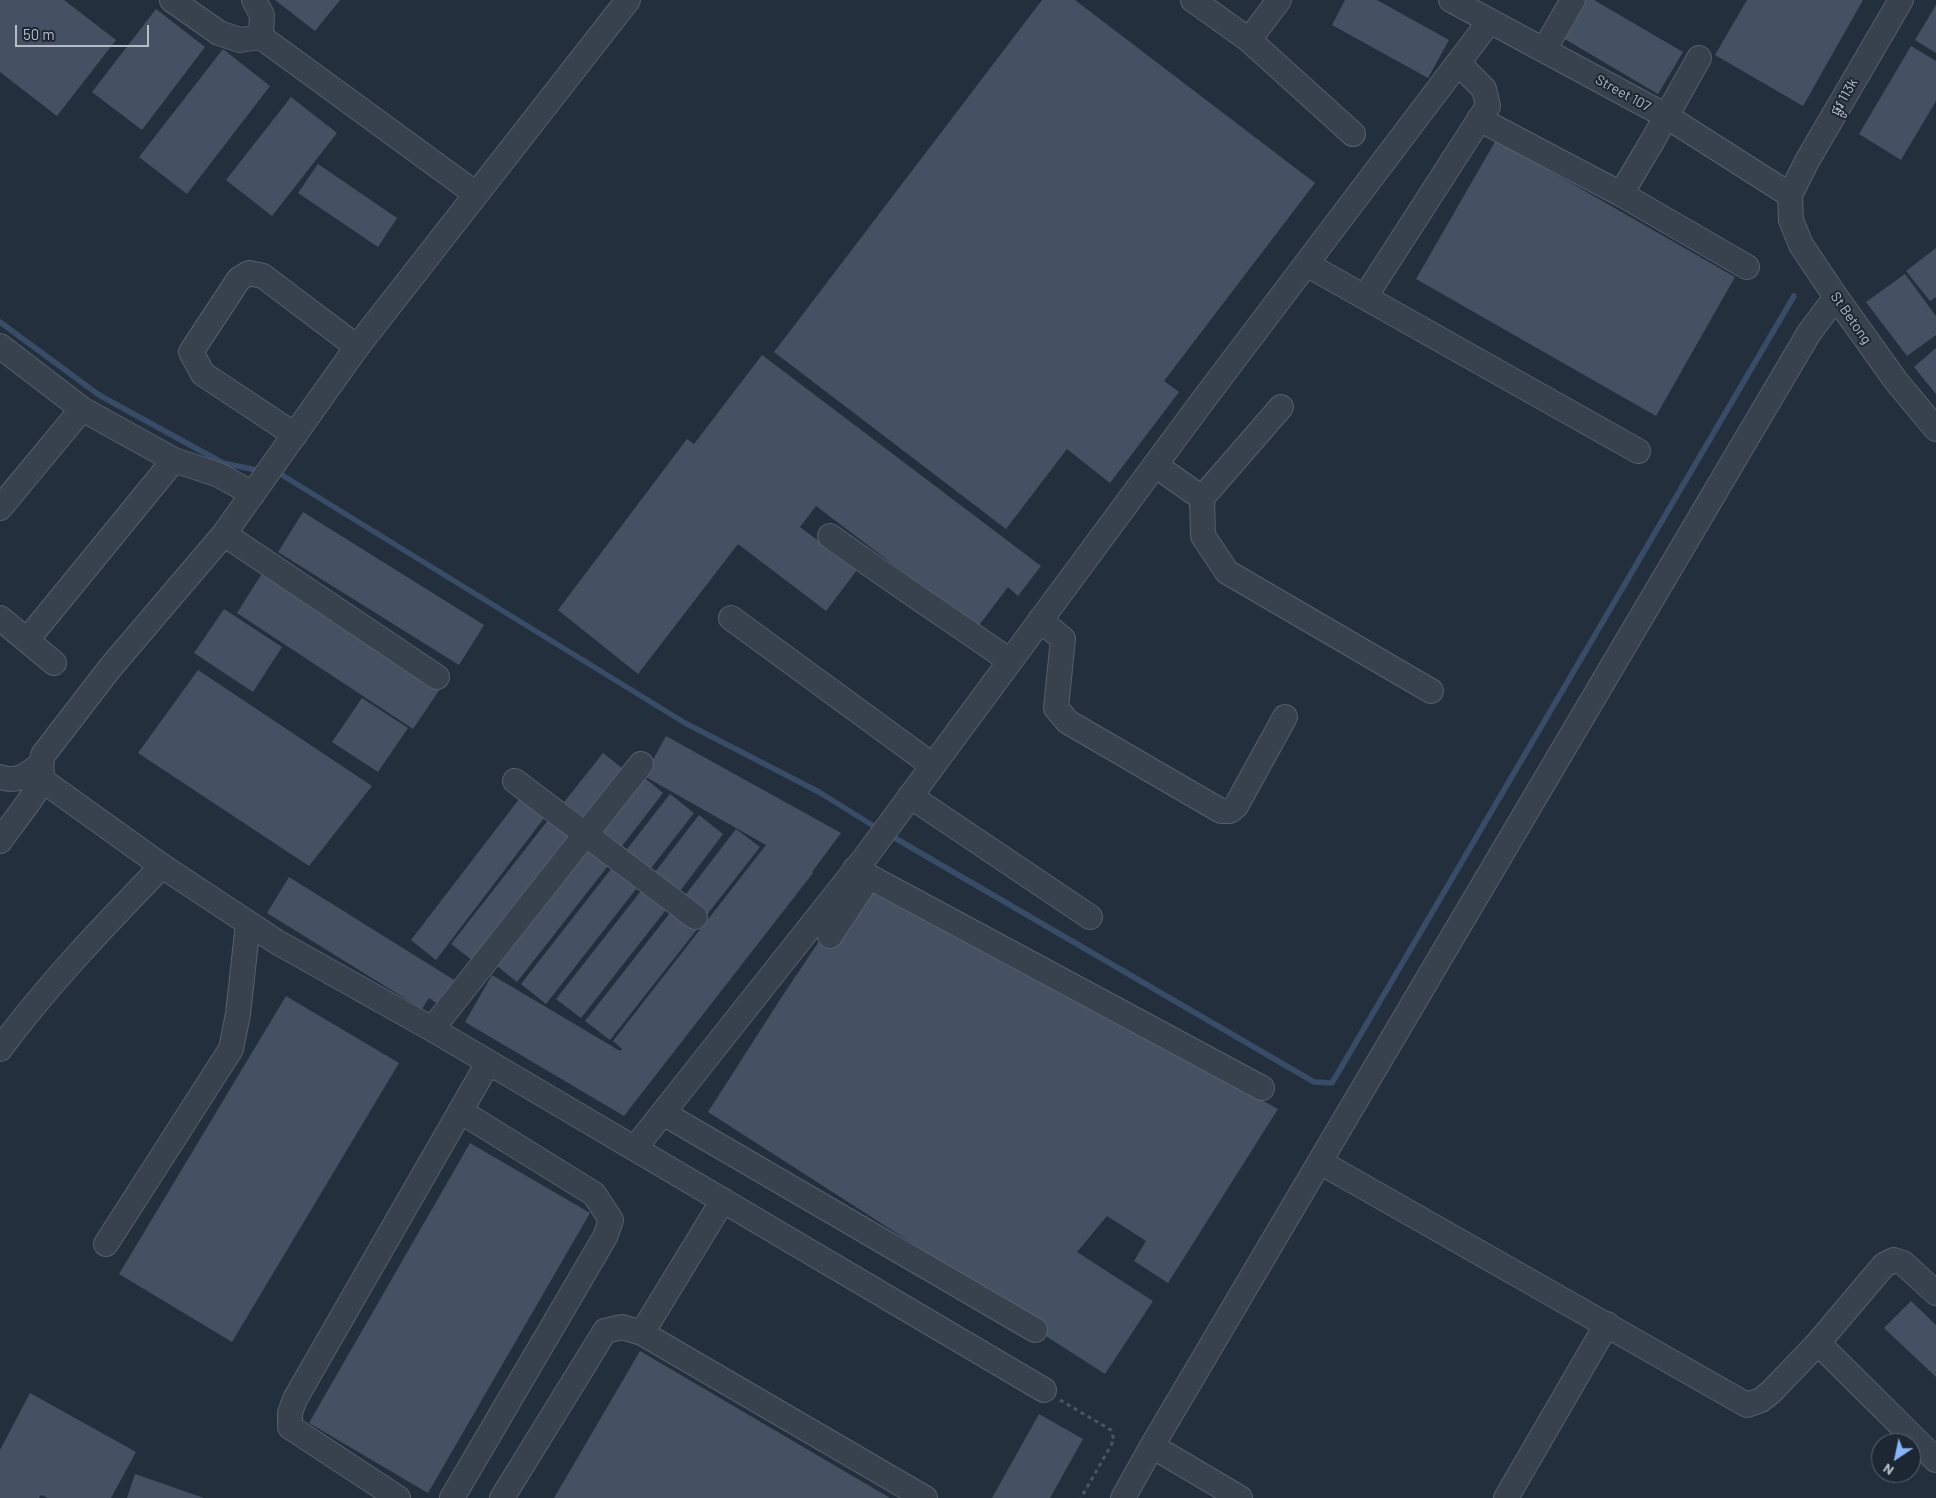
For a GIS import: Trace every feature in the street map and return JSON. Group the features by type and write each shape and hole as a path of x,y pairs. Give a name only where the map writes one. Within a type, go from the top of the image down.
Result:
{"street":[{"path":"172,0 219,33 240,40 261,37 476,194"},
{"path":"254,0 262,15 261,37"},
{"path":"0,840 24,809 41,772 43,755 110,668 224,534 357,348 628,0"},
{"path":"1193,0 1249,40 1353,134"},
{"path":"1249,40 1279,0"},
{"name":"Street 107","path":"1452,0 1489,22 1666,116 1790,195"},
{"path":"1544,50 1573,0"},
{"name":"ផ្លូវ 113k","path":"1790,195 1807,161 1901,0"},
{"path":"634,1148 862,868 907,800 1040,620 1489,22"},
{"path":"1621,194 1698,58"},
{"path":"1365,297 1488,106 1484,89 1458,63"},
{"path":"1479,119 1621,194 1747,267"},
{"name":"St Betong","path":"1790,195 1791,220 1801,244 1896,381 1936,429"},
{"path":"1306,264 1638,451"},
{"path":"295,435 202,374 191,352 239,279 249,273 263,276 357,348"},
{"path":"1123,1498 1809,333 1836,297"},
{"path":"0,346 82,409 174,460 219,475 255,490"},
{"path":"1281,406 1202,498 1203,536 1227,572 1431,691"},
{"path":"5,492 82,409"},
{"path":"27,640 174,460"},
{"path":"1155,465 1202,498"},
{"path":"224,534 437,677"},
{"path":"830,536 872,567 912,592 1010,661"},
{"path":"0,618 54,663"},
{"path":"731,618 932,766"},
{"path":"1040,620 1063,638 1056,708 1068,722 1221,811 1230,811 1236,806 1285,717"},
{"path":"432,1030 641,764"},
{"path":"0,777 7,780 23,778 41,772"},
{"path":"41,772 162,866 277,942 432,1030 1044,1390"},
{"path":"514,781 695,917"},
{"path":"907,800 1090,917"},
{"path":"0,1049 32,1006 76,956 162,866"},
{"path":"830,936 862,868"},
{"path":"862,868 1262,1088"},
{"path":"106,1244 231,1049 238,1014 248,923"},
{"path":"398,1498 290,1427 290,1413 295,1399 488,1063"},
{"path":"452,1498 605,1237 611,1220 594,1194 460,1112"},
{"path":"663,1113 1035,1330"},
{"path":"1320,1162 1747,1405 1766,1396 1818,1344 1884,1265 1894,1260 1903,1263 1936,1293"},
{"path":"642,1333 723,1200"},
{"path":"1506,1498 1607,1324"},
{"path":"502,1498 605,1331 622,1327 642,1333 925,1498"},
{"path":"1818,1344 1936,1460"},
{"path":"1152,1446 1240,1498"}],"path":[{"path":"1044,1390 1111,1430 1114,1440 1081,1498"}],"building":[{"path":"0,0 64,0 116,40 57,116 0,72"},
{"path":"275,0 340,0 315,31"},
{"path":"1042,0 1075,0 1315,183 1164,381 1179,392 1110,483 1067,449 1006,529 774,352"},
{"path":"1345,0 1377,0 1449,40 1428,78 1332,25"},
{"path":"1585,0 1594,0 1683,52 1658,94 1563,38"},
{"path":"1747,0 1863,0 1803,106 1715,55"},
{"path":"1936,5 1936,53 1915,40"},
{"path":"156,9 205,47 142,130 92,92"},
{"path":"1911,46 1936,61 1936,101 1901,160 1859,134"},
{"path":"223,49 270,86 187,194 139,157"},
{"path":"291,97 337,133 272,216 226,180"},
{"path":"1496,140 1735,277 1656,416 1416,279"},
{"path":"318,164 397,218 378,247 298,193"},
{"path":"1936,248 1936,297 1930,301 1906,271"},
{"path":"1905,274 1936,316 1936,335 1907,356 1866,302"},
{"path":"1936,348 1936,394 1914,367"},
{"path":"762,355 1041,566 1018,596 1008,587 977,628 816,506 800,527 857,570 826,611 738,544 638,674 558,610 687,439 694,444"},
{"path":"303,512 484,625 459,665 278,552"},
{"path":"263,572 440,689 413,729 237,613"},
{"path":"224,609 282,647 253,692 194,653"},
{"path":"198,670 372,786 309,866 138,753"},
{"path":"362,698 408,728 378,772 332,742"},
{"path":"666,736 841,833 813,873 624,1116 465,1022 492,975 620,1051 622,1049 613,1041 766,845 644,776"},
{"path":"603,753 627,772 585,825 561,806"},
{"path":"640,774 663,793 619,850 595,831"},
{"path":"523,794 548,813 436,960 411,940"},
{"path":"670,794 694,813 648,872 624,853"},
{"path":"552,815 577,835 477,964 451,944"},
{"path":"699,815 723,834 677,895 652,876"},
{"path":"736,829 760,847 706,916 683,898"},
{"path":"586,842 611,862 517,982 492,962"},
{"path":"615,864 640,884 546,1004 521,984"},
{"path":"289,877 459,983 444,1008 429,998 422,1009 267,913"},
{"path":"644,887 669,906 581,1018 556,999"},
{"path":"875,889 1278,1109 1168,1283 1134,1261 1146,1241 1107,1216 1077,1252 1153,1301 1105,1374 1035,1329 1038,1324 708,1112 852,892"},
{"path":"673,909 698,928 610,1040 585,1021"},
{"path":"286,996 399,1063 232,1342 119,1274"},
{"path":"470,1143 590,1213 428,1493 309,1423"},
{"path":"1911,1301 1936,1325 1936,1377 1884,1328"},
{"path":"640,1351 890,1498 554,1498"},
{"path":"30,1393 136,1452 111,1498 48,1498 41,1495 39,1498 0,1498 0,1450"},
{"path":"1039,1414 1083,1439 1050,1498 992,1498"},
{"path":"135,1474 204,1498 127,1498"}],"waterway":[{"path":"888,834 1314,1082 1332,1083 1794,296"},
{"path":"0,322 99,395 223,463 261,471"},
{"path":"275,473 282,475 685,723 819,792 880,830"}]}
